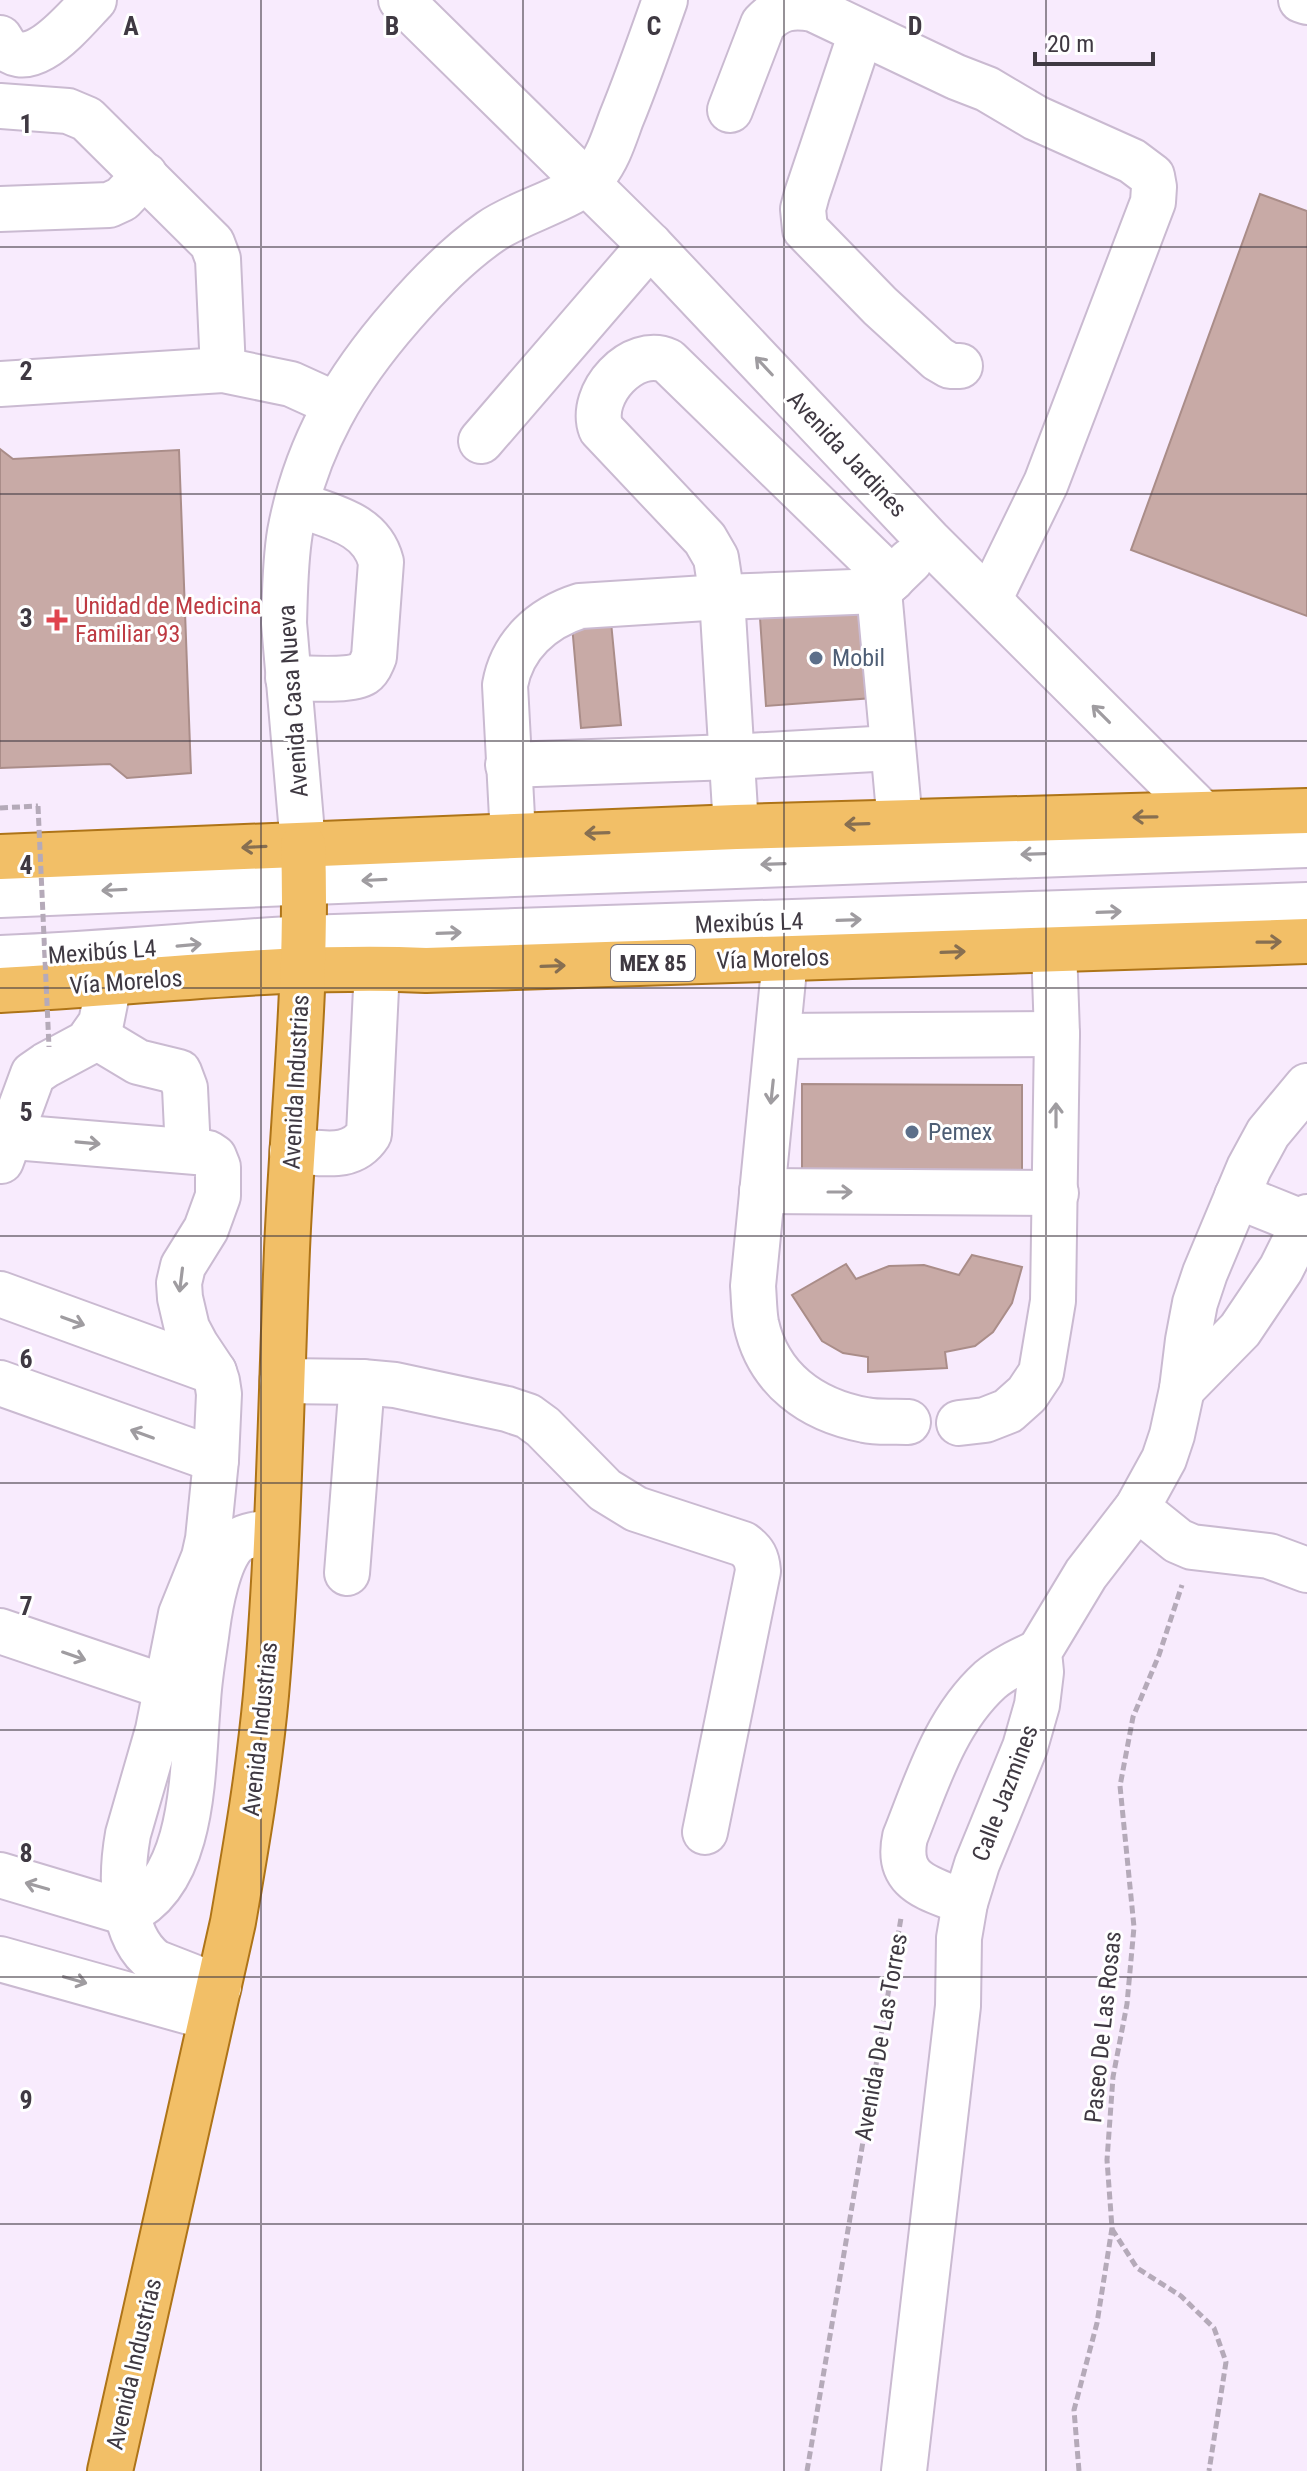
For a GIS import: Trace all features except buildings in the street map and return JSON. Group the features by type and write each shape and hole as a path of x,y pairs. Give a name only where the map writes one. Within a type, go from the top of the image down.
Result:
{"main road":[{"path":"0,857 304,864 513,836 900,823 1208,832 1307,811"},
{"name":"Avenida Casa Nueva","path":"303,955 304,864"},
{"name":"Vía Morelos","path":"0,990 109,983 303,955 377,968 426,970 1054,948 1215,926 1307,941"},
{"name":"Avenida Industrias","path":"110,2471 233,1922 253,1803 266,1697 276,1531 303,955"}],"street":[{"path":"0,38 10,50 21,54 38,52 50,45 94,0"},
{"name":"Avenida Jardines","path":"401,0 650,245 1208,832"},
{"path":"587,183 609,151 665,0"},
{"path":"1301,0 1307,2"},
{"path":"730,110 763,24 772,14 797,6 813,9 987,89 1036,118 1132,161 1152,176 1153,202 1046,483 989,600"},
{"path":"861,33 807,194 803,209 805,229 880,306 938,359 950,366 960,366"},
{"path":"0,106 68,111 80,115 212,243 218,259 223,370"},
{"path":"0,209 109,205 122,199 145,175"},
{"name":"Avenida Casa Nueva","path":"304,864 284,623 290,533 306,469 335,404 357,369 415,300 467,249 511,218 587,183"},
{"path":"481,441 650,245"},
{"path":"736,827 722,597 716,558 710,545 606,436 598,421 597,412 606,391 630,365 640,359 658,356 668,361 886,585 892,748 900,823"},
{"path":"0,384 223,370 291,384 335,404"},
{"path":"288,678 352,677 366,672 374,657 381,562 378,551 354,526 297,504"},
{"path":"513,836 505,685 515,653 547,620 580,606 886,585 929,541"},
{"path":"508,765 892,748"},
{"path":"0,895 304,864 1208,832 1307,845"},
{"path":"1208,832 1215,926"},
{"name":"Mexibús L4","path":"0,958 186,945 303,955 1215,926 1307,905"},
{"path":"959,1423 985,1420 1008,1411 1027,1394 1041,1373 1053,1301 1057,1034 1054,948"},
{"path":"785,959 753,1286 756,1323 767,1356 785,1383 811,1401 835,1413 868,1421 908,1422"},
{"path":"292,1151 348,1153 363,1144 369,1134 377,968"},
{"path":"0,1875 127,1913 158,1889 178,1848 189,1811 192,1781 182,1693 181,1614 208,1539 219,1394 214,1372 187,1328 179,1283 183,1266 206,1229 216,1205 218,1167 214,1157 208,1153 4,1145 33,1074 87,1043 101,1023 109,983"},
{"path":"778,1036 1057,1034"},
{"path":"93,1035 138,1062 179,1072 185,1088 188,1151"},
{"path":"965,1903 923,1885 908,1874 903,1863 905,1837 944,1741 968,1704 991,1679 1039,1652 1086,1574 1137,1508 1164,1459 1172,1435 1195,1303 1205,1273 1237,1196 1268,1133 1307,1086"},
{"path":"762,1191 1056,1193"},
{"path":"1182,1389 1240,1330 1281,1269 1306,1220 1237,1196"},
{"path":"0,1294 214,1372"},
{"path":"282,1381 362,1382 409,1388 528,1416 620,1501 743,1544 751,1550 758,1571 705,1832"},
{"path":"347,1573 362,1382"},
{"path":"0,1383 216,1460"},
{"path":"1137,1508 1178,1541 1192,1547 1269,1556 1307,1570"},
{"path":"215,2003 147,1956 138,1942 127,1913 124,1882 128,1834 148,1766 182,1693 212,1593 230,1551 236,1542 249,1536 276,1531"},
{"path":"0,1631 182,1693"},
{"name":"Calle Jazmines","path":"904,2471 958,2006 959,1938 965,1903 977,1864 1025,1747 1037,1705 1041,1672 1039,1652"},
{"path":"148,1766 192,1781"},
{"path":"128,1834 178,1848"},
{"path":"0,1959 215,2003"}],"path":[{"path":"0,808 38,806 49,1047"},
{"name":"Paseo De Las Rosas","path":"1079,2471 1074,2410 1097,2323 1112,2228 1107,2160 1113,2077 1127,2004 1134,1927 1120,1786 1133,1717 1179,1599 1192,1547"},
{"name":"Avenida De Las Torres","path":"807,2471 908,1874"},
{"path":"1112,2228 1137,2268 1181,2296 1214,2328 1226,2362 1209,2471"}],"place":[{"name":"Unidad de Medicina Familiar 93","path":"57,620"},
{"name":"Mobil","path":"816,658"},
{"name":"Pemex","path":"912,1132"}]}
